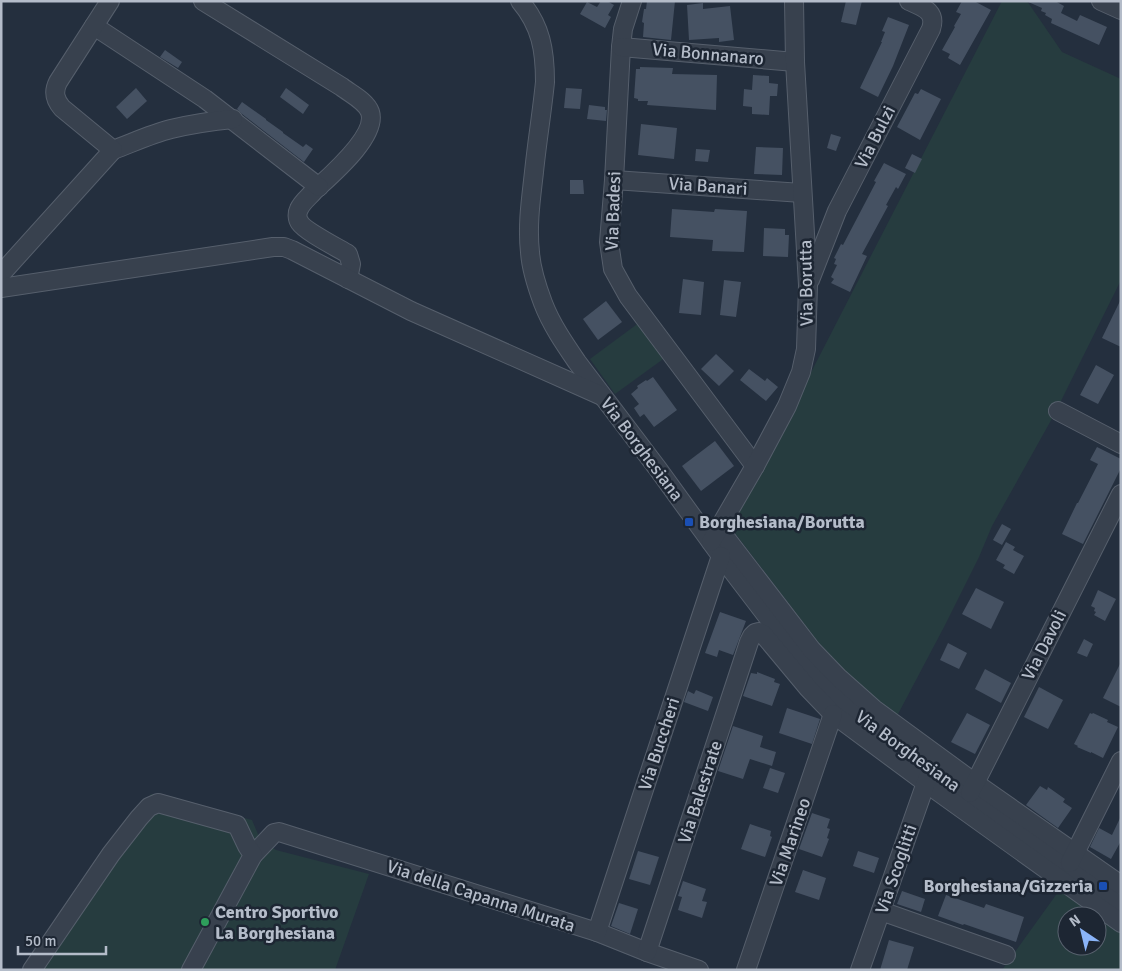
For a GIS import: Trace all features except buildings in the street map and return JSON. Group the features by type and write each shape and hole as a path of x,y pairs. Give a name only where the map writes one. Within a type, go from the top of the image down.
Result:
{"street":[{"path":"110,1 58,82 55,96 58,104 113,150"},
{"path":"203,1 342,87 368,108 371,118 366,136 352,154 300,206 298,213 301,224 307,230 348,254 351,264 348,278"},
{"name":"Via Borghesiana","path":"520,1 528,11 538,31 542,42 545,64 544,88 529,217 529,245 532,270 543,304 552,322 577,362 658,469 812,650 870,715 928,776 972,789"},
{"name":"Via Badesi","path":"632,1 621,47 614,180 608,242 613,268 628,296 755,466"},
{"name":"Via Borutta","path":"715,536 785,412 801,372 806,340 808,285 795,62 794,1"},
{"name":"Via Bulzi","path":"808,285 837,211 931,28 933,21 930,13 909,1"},
{"path":"1100,1 1121,10"},
{"path":"94,26 206,99 319,186"},
{"name":"Via Bonnanaro","path":"621,47 795,62"},
{"path":"1,274 113,150 171,129 233,119"},
{"name":"Via Banari","path":"614,180 802,193"},
{"path":"1,288 279,247 292,250 411,311 603,396"},
{"path":"1058,411 1121,444"},
{"name":"Via Davoli","path":"972,789 1121,494"},
{"name":"Via Borghesiana","path":"715,536 722,556 779,632 819,680 838,699 870,715 1071,860 1121,906"},
{"name":"Via Buccheri","path":"597,932 722,556"},
{"name":"Via Borghesiana","path":"756,633 759,632 764,636 833,714 928,776 1121,923"},
{"name":"Via Balestrate","path":"647,952 749,642 756,633"},
{"name":"Via Marineo","path":"746,970 833,714"},
{"path":"1071,860 1121,761"},
{"name":"Via Scoglitti","path":"860,970 928,776"},
{"path":"32,970 139,818 149,807 158,803 237,825 253,855 191,970"},
{"name":"Via della Capanna Murata","path":"253,855 274,833 279,832 597,932 699,970"},
{"name":"Via Borghesiana","path":"1071,860 1121,886"},
{"path":"881,911 1006,956"}],"green space":[{"path":"1002,1 1027,1 1062,52 1121,79 1121,280 1054,415 992,526 979,557 944,627 897,716 849,676 818,642 731,528"},
{"path":"640,322 666,357 615,394 590,359"},
{"name":"Centro Sportivo La Borghesiana","path":"151,794 252,820 260,839 276,850 369,874 335,970 25,970"},
{"path":"1061,888 1087,906 1057,906 1057,956 1107,956 1107,919 1121,929 1121,970 1002,970"}],"place":[{"name":"Borghesiana/Borutta","path":"689,522"},
{"name":"Borghesiana/Gizzeria","path":"1103,886"},
{"name":"Centro Sportivo La Borghesiana","path":"205,922"}]}
